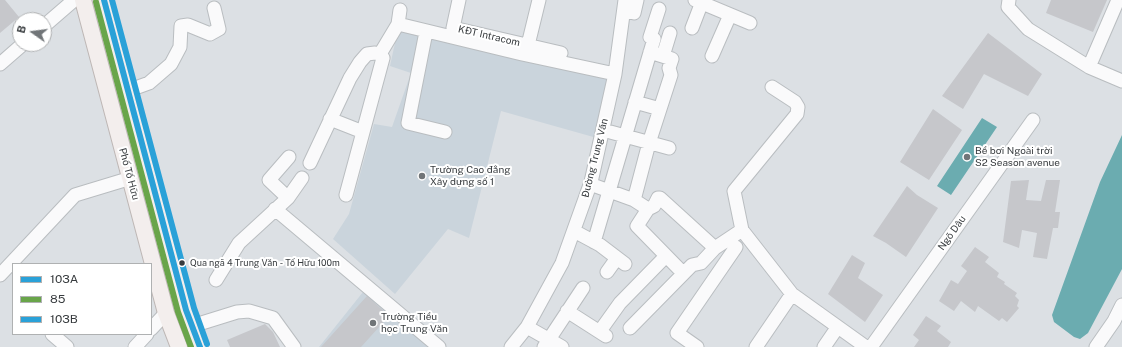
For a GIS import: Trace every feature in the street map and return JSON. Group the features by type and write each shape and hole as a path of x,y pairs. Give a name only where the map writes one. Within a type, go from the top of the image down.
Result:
{"main road":[{"name":"Phố Tố Hữu","path":"83,0 166,313 179,347"},
{"name":"Phố Tố Hữu","path":"104,0 186,310 200,347"},
{"path":"149,251 168,244"}],"street":[{"path":"52,19 74,0"},
{"name":"KĐT Intracom","path":"459,0 453,28 561,53"},
{"name":"KĐT Intracom","path":"528,45 539,0"},
{"path":"625,5 634,13 637,0"},
{"path":"1008,0 1008,6 1028,29 1089,67 1122,81"},
{"path":"1089,67 1118,0"},
{"path":"692,28 699,1 750,23"},
{"name":"Đường Trung Văn","path":"510,347 527,326 562,263 590,184 615,74 625,5"},
{"path":"127,91 149,83 171,64 180,47 181,26 188,25 210,34 219,30 214,8"},
{"path":"594,242 654,39 650,37 658,9"},
{"path":"380,54 398,24 400,10"},
{"path":"712,56 730,15"},
{"path":"398,24 426,32 615,74"},
{"path":"426,32 408,123 445,132"},
{"path":"663,56 670,33"},
{"path":"0,64 14,52"},
{"path":"634,200 649,143 671,75 669,68 672,59 650,52"},
{"path":"310,163 330,119 360,62 367,54 380,54"},
{"path":"346,195 383,58 380,54"},
{"path":"772,87 795,102 798,107 797,114 734,191 742,230 792,294 837,328 866,347"},
{"path":"635,102 660,109"},
{"path":"330,119 362,132"},
{"name":"Ngõ Dâu","path":"871,347 1033,120"},
{"path":"603,130 669,148"},
{"path":"288,198 269,180 289,157"},
{"path":"0,275 76,195 131,178"},
{"path":"216,280 239,243 288,198 302,178"},
{"path":"590,184 634,200 648,209"},
{"path":"683,273 637,226 648,209 654,206 658,198 662,199 715,248"},
{"path":"276,209 439,347"},
{"path":"630,328 692,265 701,263 715,248 742,230"},
{"path":"574,231 594,242 621,261 607,272"},
{"path":"697,347 677,333 736,247"},
{"path":"567,311 603,334 620,304 666,256"},
{"path":"547,343 583,288"},
{"path":"756,347 792,294"},
{"path":"1096,347 1114,321 1122,305"},
{"path":"192,326 237,312 249,310 273,318 294,347"},
{"path":"152,328 166,313"},
{"path":"527,326 547,343 562,347"},
{"path":"824,347 837,328"},
{"path":"53,335 68,347"},
{"path":"135,347 146,335"}],"shaded area":[{"name":"Trường Cao đẳng Xây dựng số 1","path":"398,29 602,74 611,83 597,138 501,111 469,238 448,229 395,294 333,239 349,214 374,124 392,127 411,73 390,66"},
{"name":"Trường Tiểu học Trung Văn","path":"367,287 436,347 319,347"}],"water":[{"name":"Bể bơi Ngoài trời S2 Season avenue","path":"982,118 997,127 951,195 937,186"},
{"path":"1122,135 1122,269 1088,333 1080,339 1074,337 1054,322 1052,315 1100,182"}],"building":[{"path":"0,0 5,0 15,12 12,12 12,23 0,33"},
{"path":"1051,0 1107,0 1093,32 1046,13"},
{"path":"988,33 1042,74 1028,96 984,74 963,109 942,96"},
{"path":"933,109 962,130 929,180 900,162"},
{"path":"1029,180 1026,200 1041,201 1046,180 1060,180 1055,212 1060,212 1058,228 1053,228 1047,259 1033,257 1037,233 1022,230 1019,248 1003,242 1011,181"},
{"path":"907,186 917,195 938,208 906,257 873,236"},
{"path":"975,247 989,257 985,262 999,273 997,277 1017,293 1015,296 1019,300 1017,306 1019,308 1007,322 1002,318 999,321 978,306 975,312 961,301 954,311 939,301 951,280 958,284 967,271 961,266"},
{"path":"852,255 865,263 858,278 883,295 865,322 828,294"},
{"path":"367,296 389,316 361,347 321,347"},
{"path":"926,316 941,326 937,331 951,342 948,347 914,347 919,340 913,335"},
{"path":"265,324 273,332 280,347 230,347 227,340"}],"transit line":[{"name":"103A","path":"104,0 186,310 200,347"},
{"name":"103B","path":"112,0 194,308 207,344"},
{"name":"85","path":"96,2 178,312 191,347"}],"place":[{"name":"Bể bơi Ngoài trời S2 Season avenue","path":"967,157"},
{"name":"Trường Cao đẳng Xây dựng số 1","path":"422,176"},
{"name":"Qua ngã 4 Trung Văn - Tố Hữu 100m","path":"182,263"},
{"name":"Trường Tiểu học Trung Văn","path":"373,323"}]}
